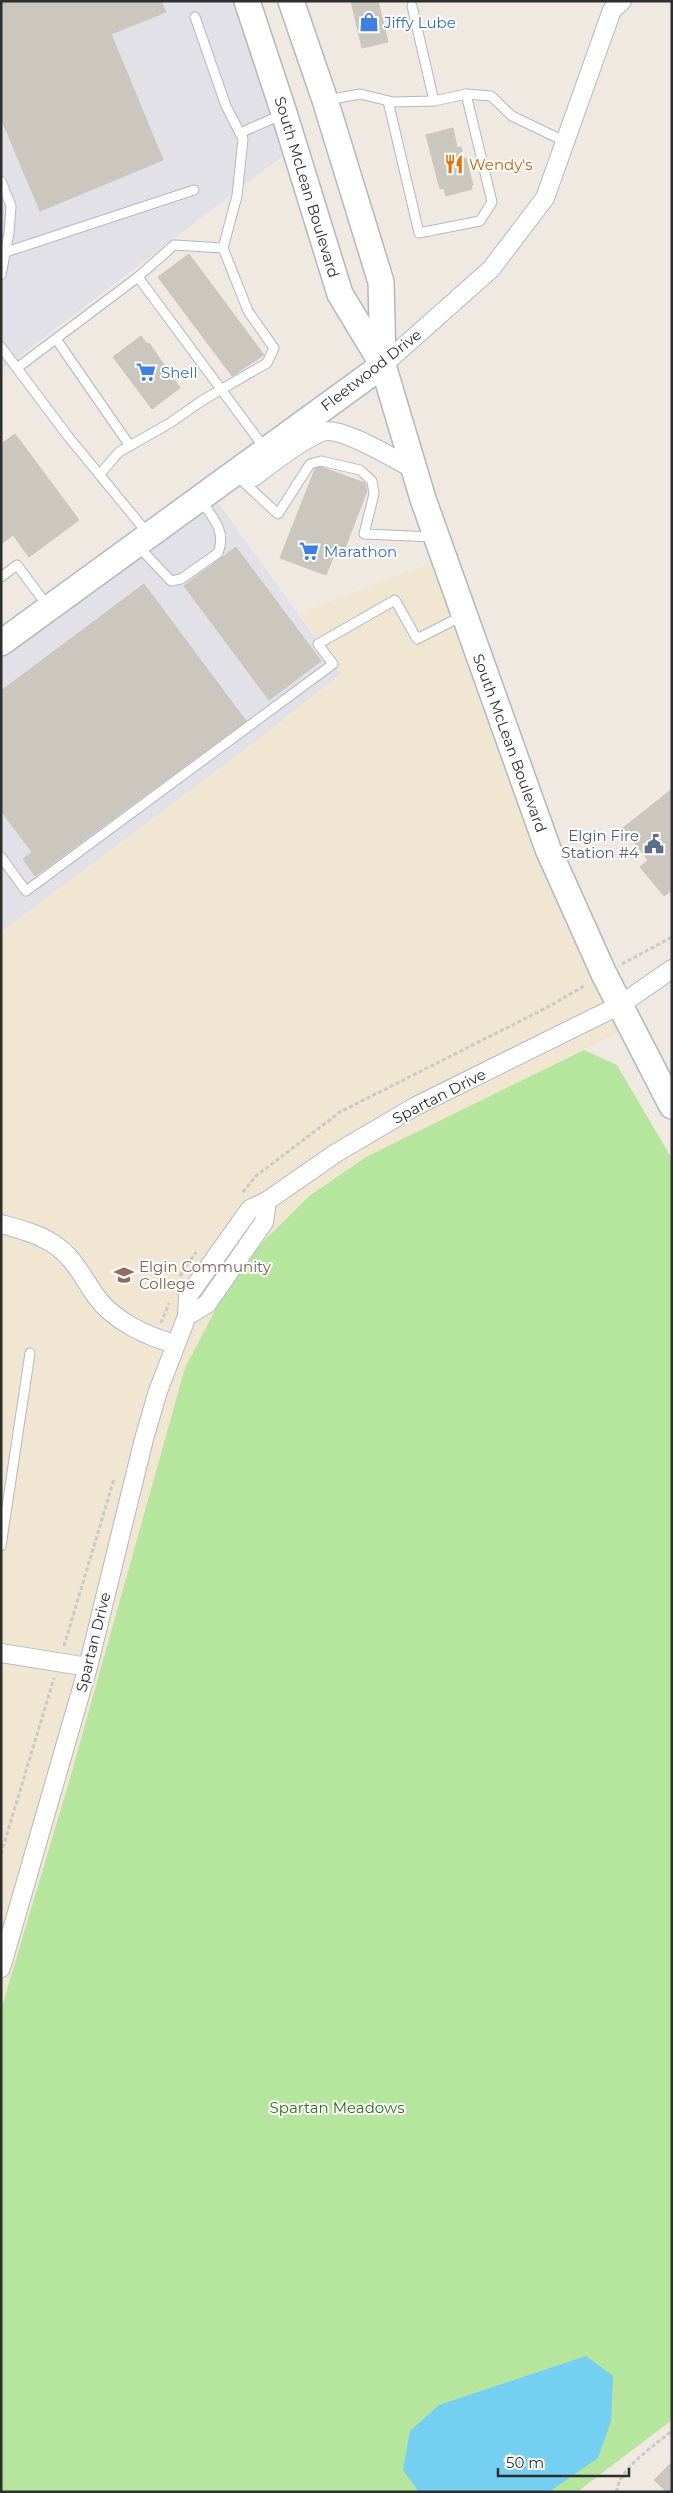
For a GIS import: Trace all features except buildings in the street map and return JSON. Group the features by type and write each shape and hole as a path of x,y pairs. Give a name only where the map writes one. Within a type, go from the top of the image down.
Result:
{"main road":[{"name":"South McLean Boulevard","path":"247,1 340,294 383,365 436,538 548,849 620,1005 672,1106"},
{"name":"South McLean Boulevard","path":"292,1 325,100 381,282 383,365"},
{"name":"Fleetwood Drive","path":"1,642 383,365"}],"street":[{"name":"Fleetwood Drive","path":"383,365 492,269 545,198 612,10 622,1"},
{"path":"234,473 254,477 278,458 323,431 344,434 414,469"},
{"name":"Spartan Drive","path":"1,1968 88,1667 144,1438 158,1391 188,1316 188,1296 250,1209 267,1201 336,1152 416,1106 620,1005 672,969"},
{"path":"1,1224 31,1232 53,1243 77,1264 96,1297 119,1318 156,1339 176,1344"},
{"path":"1,1653 88,1667"}],"lane":[{"path":"412,6 434,101"},
{"path":"100,474 119,452 170,424 267,363 274,348 248,310 223,248 237,196 243,139 226,106 195,17"},
{"path":"325,100 360,94 388,101 434,101 466,94 491,96 512,116 564,141"},
{"path":"388,101 420,233 480,221 492,202 466,94"},
{"path":"240,133 284,113"},
{"path":"1,181 11,206 6,252 1,275"},
{"path":"6,252 194,190"},
{"path":"17,368 138,277 174,245 223,248"},
{"path":"138,277 223,389 266,450"},
{"path":"56,339 130,446"},
{"path":"1,347 100,474 171,581 180,579 218,553 221,546 221,528 199,498"},
{"path":"234,473 278,514 310,464 322,460 360,470 372,481 374,494 364,534 436,538"},
{"path":"1,577 17,565 49,608"},
{"path":"1,857 26,891 333,664 318,644 395,600 417,639 464,615"},
{"path":"1,1546 30,1353"}],"path":[{"path":"642,954 672,937"},
{"path":"238,1198 256,1176 340,1112 546,1008 580,988"},
{"path":"179,1277 182,1269 198,1249"},
{"path":"156,1339 170,1302"},
{"path":"1,1854 116,1472"},
{"path":"617,2492 616,2486 629,2467 672,2431"}],"shaded area":[{"path":"1,1 237,1 288,152 1,370"},
{"path":"214,497 341,674 246,749 1,932 1,654"},
{"name":"Elgin Community College","path":"439,560 622,1030 393,1146 1,2050 1,932 246,749 341,674 299,613"}],"green space":[{"name":"Spartan Meadows","path":"584,1050 617,1065 672,1159 672,2420 577,2492 1,2492 1,2010 71,1775 185,1368 221,1299 253,1252 308,1197 366,1157"}],"water":[{"path":"586,2356 613,2376 611,2421 598,2458 549,2492 419,2492 403,2470 410,2431 439,2405"}],"place":[{"name":"Jiffy Lube","path":"369,22"},
{"name":"Wendy's","path":"454,164"},
{"name":"Shell","path":"146,372"},
{"name":"Marathon","path":"309,551"},
{"name":"Elgin Fire Station #4","path":"654,844"},
{"name":"Elgin Community College","path":"124,1275"}]}
